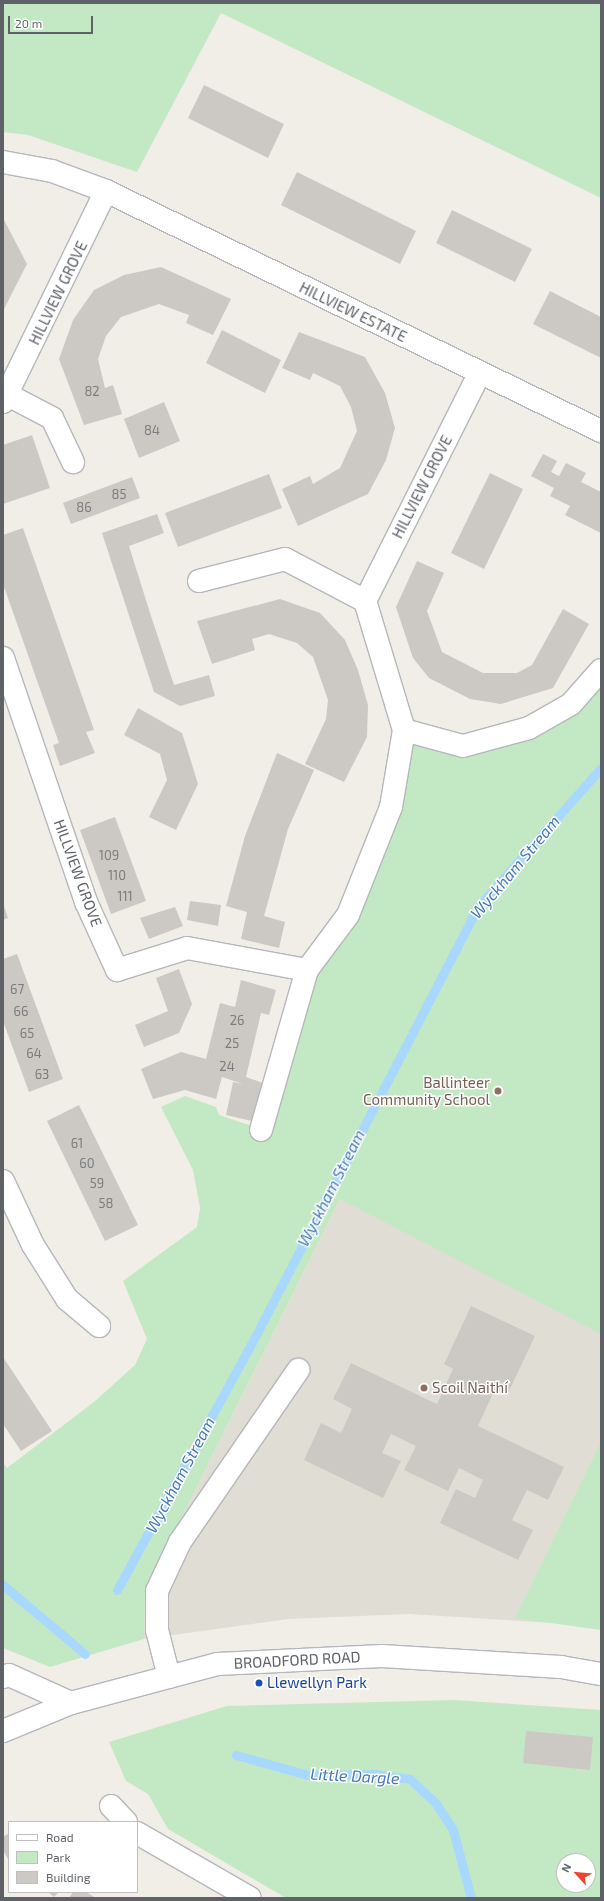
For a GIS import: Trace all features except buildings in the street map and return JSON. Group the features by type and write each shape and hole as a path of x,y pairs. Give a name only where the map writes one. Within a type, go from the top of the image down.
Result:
{"street":[{"name":"HILLVIEW ESTATE","path":"3,162 52,171 106,191 479,374 601,431"},
{"name":"HILLVIEW GROVE","path":"73,462 52,418 6,398 106,191"},
{"name":"HILLVIEW GROVE","path":"365,601 479,374"},
{"path":"199,581 285,559 365,601 404,730 391,807 353,902 307,970 261,1130"},
{"name":"HILLVIEW GROVE","path":"3,658 86,902 118,970 187,948 307,970"},
{"path":"404,730 464,746 529,728 571,704 601,670"},
{"path":"3,1181 33,1245 67,1299 99,1326"},
{"path":"169,1677 157,1630 157,1591 180,1542 298,1370"},
{"name":"BROADFORD ROAD","path":"3,1731 71,1703 218,1664 382,1656 561,1667 601,1674"},
{"path":"3,1677 9,1675 71,1703"},
{"path":"111,1806 125,1821"},
{"path":"138,1834 250,1898"}],"shaded area":[{"name":"Scoil Naithí","path":"601,803 601,1626 409,1614 288,1619 144,1639 145,1591 448,982"}],"green space":[{"path":"3,3 601,3 601,198 221,13 137,172 28,135 3,132"},
{"path":"601,674 601,1334 340,1199 145,1591 144,1639 50,1667 3,1648 3,1463 7,1468 94,1402 135,1365 147,1339 123,1281 197,1227 200,1208 193,1170 161,1107 185,1096 216,1107 219,1115 255,1127 281,1045 350,910 408,738 533,735"},
{"path":"601,1442 601,1630 515,1618"},
{"path":"453,1700 601,1710 601,1898 286,1898 168,1829 148,1794 126,1781 109,1742 227,1706"}],"waterway":[{"name":"Wyckham Stream","path":"117,1590 257,1333 477,908 601,768"},
{"name":"Little Dargle","path":"3,1585 85,1654"},
{"name":"Little Dargle","path":"236,1755 308,1775 375,1774 410,1779 435,1802 453,1830 471,1898"}],"place":[{"name":"Ballinteer Community School","path":"498,1091"},
{"name":"Scoil Naithí","path":"424,1388"},
{"name":"Llewellyn Park","path":"259,1683"}]}
